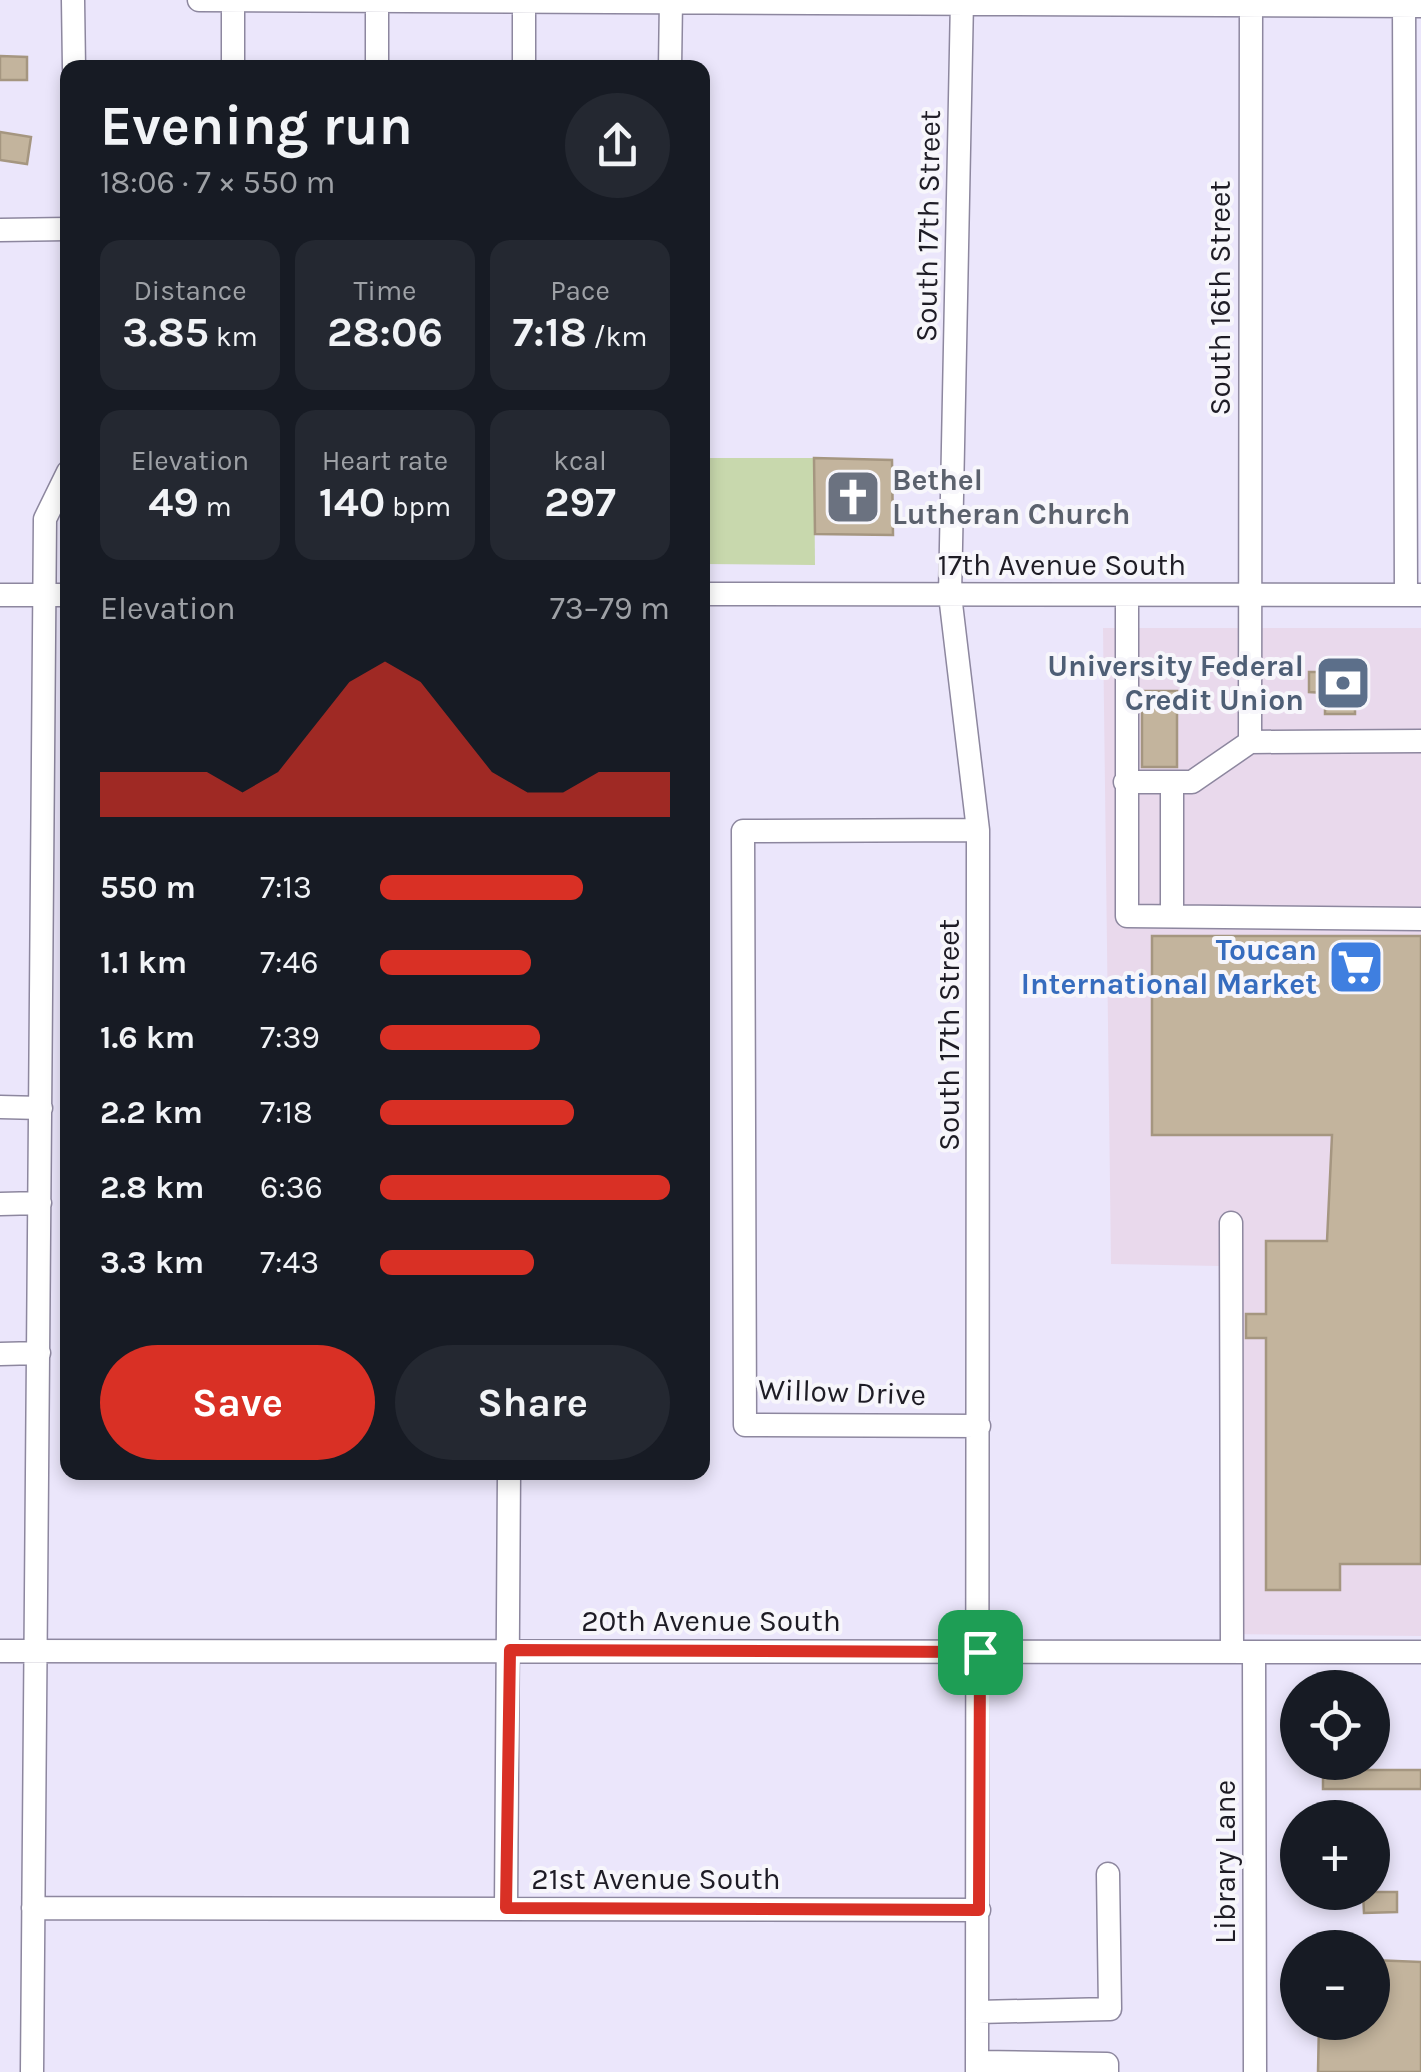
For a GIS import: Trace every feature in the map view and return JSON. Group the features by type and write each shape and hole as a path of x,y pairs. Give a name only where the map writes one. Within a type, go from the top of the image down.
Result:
{"street":[{"path":"73,0 74,60"},
{"path":"200,0 1410,4 1414,595"},
{"path":"233,1 233,60"},
{"path":"377,2 378,60"},
{"path":"524,2 524,60"},
{"path":"670,60 671,2"},
{"name":"South 17th Street","path":"962,2 950,595 978,830 978,2067"},
{"name":"South 16th Street","path":"1250,742 1251,3"},
{"path":"0,230 60,230"},
{"path":"32,2072 41,1108 56,595 46,520 60,489"},
{"name":"17th Avenue South","path":"710,594 1414,595"},
{"path":"0,595 56,595"},
{"path":"1127,595 1127,916 1421,918"},
{"path":"1126,782 1192,782 1250,742 1421,741"},
{"path":"1172,782 1172,916"},
{"name":"Willow Drive","path":"978,830 744,831 744,1425 979,1426"},
{"path":"0,1108 41,1108"},
{"path":"0,1204 40,1203"},
{"name":"Library Lane","path":"1230,1223 1255,2072"},
{"path":"0,1354 39,1353"},
{"path":"506,1908 509,1480"},
{"name":"20th Avenue South","path":"0,1651 1421,1652"},
{"path":"978,2012 1110,2010 1108,1874"},
{"name":"21st Avenue South","path":"33,1908 979,1910"},
{"path":"978,2067 1107,2064 1107,2072"}],"shaded area":[{"path":"1103,628 1421,628 1421,1636 1220,1634 1219,1266 1111,1264"}],"green space":[{"path":"710,458 814,458 815,565 710,564"}],"building":[{"path":"0,56 27,57 27,80 0,80"},
{"path":"0,132 31,137 27,164 0,160"},
{"name":"Bethel Lutheran Church","path":"814,458 892,460 893,535 815,534"},
{"name":"University Federal Credit Union","path":"1326,660 1354,660 1354,673 1362,673 1361,692 1355,692 1355,714 1325,714 1325,693 1309,692 1309,672 1326,672"},
{"path":"1142,691 1177,691 1177,767 1142,767"},
{"path":"1152,936 1421,936 1421,1564 1340,1564 1340,1590 1266,1590 1266,1338 1246,1338 1246,1314 1266,1314 1266,1241 1327,1241 1332,1135 1152,1135"},
{"path":"1390,1770 1421,1770 1421,1789 1323,1789 1323,1780 1390,1780"},
{"path":"1390,1892 1397,1892 1397,1912 1364,1913 1390,1910"},
{"path":"1390,1961 1421,1962 1421,2072 1318,2072 1319,2040 1390,2040"}],"place":[{"name":"Bethel Lutheran Church","path":"853,497"},
{"name":"University Federal Credit Union","path":"1343,683"},
{"name":"Toucan International Market","path":"1356,967"}],"route":[{"path":"510,1650 980,1652 979,1910 506,1908 510,1650"}]}
